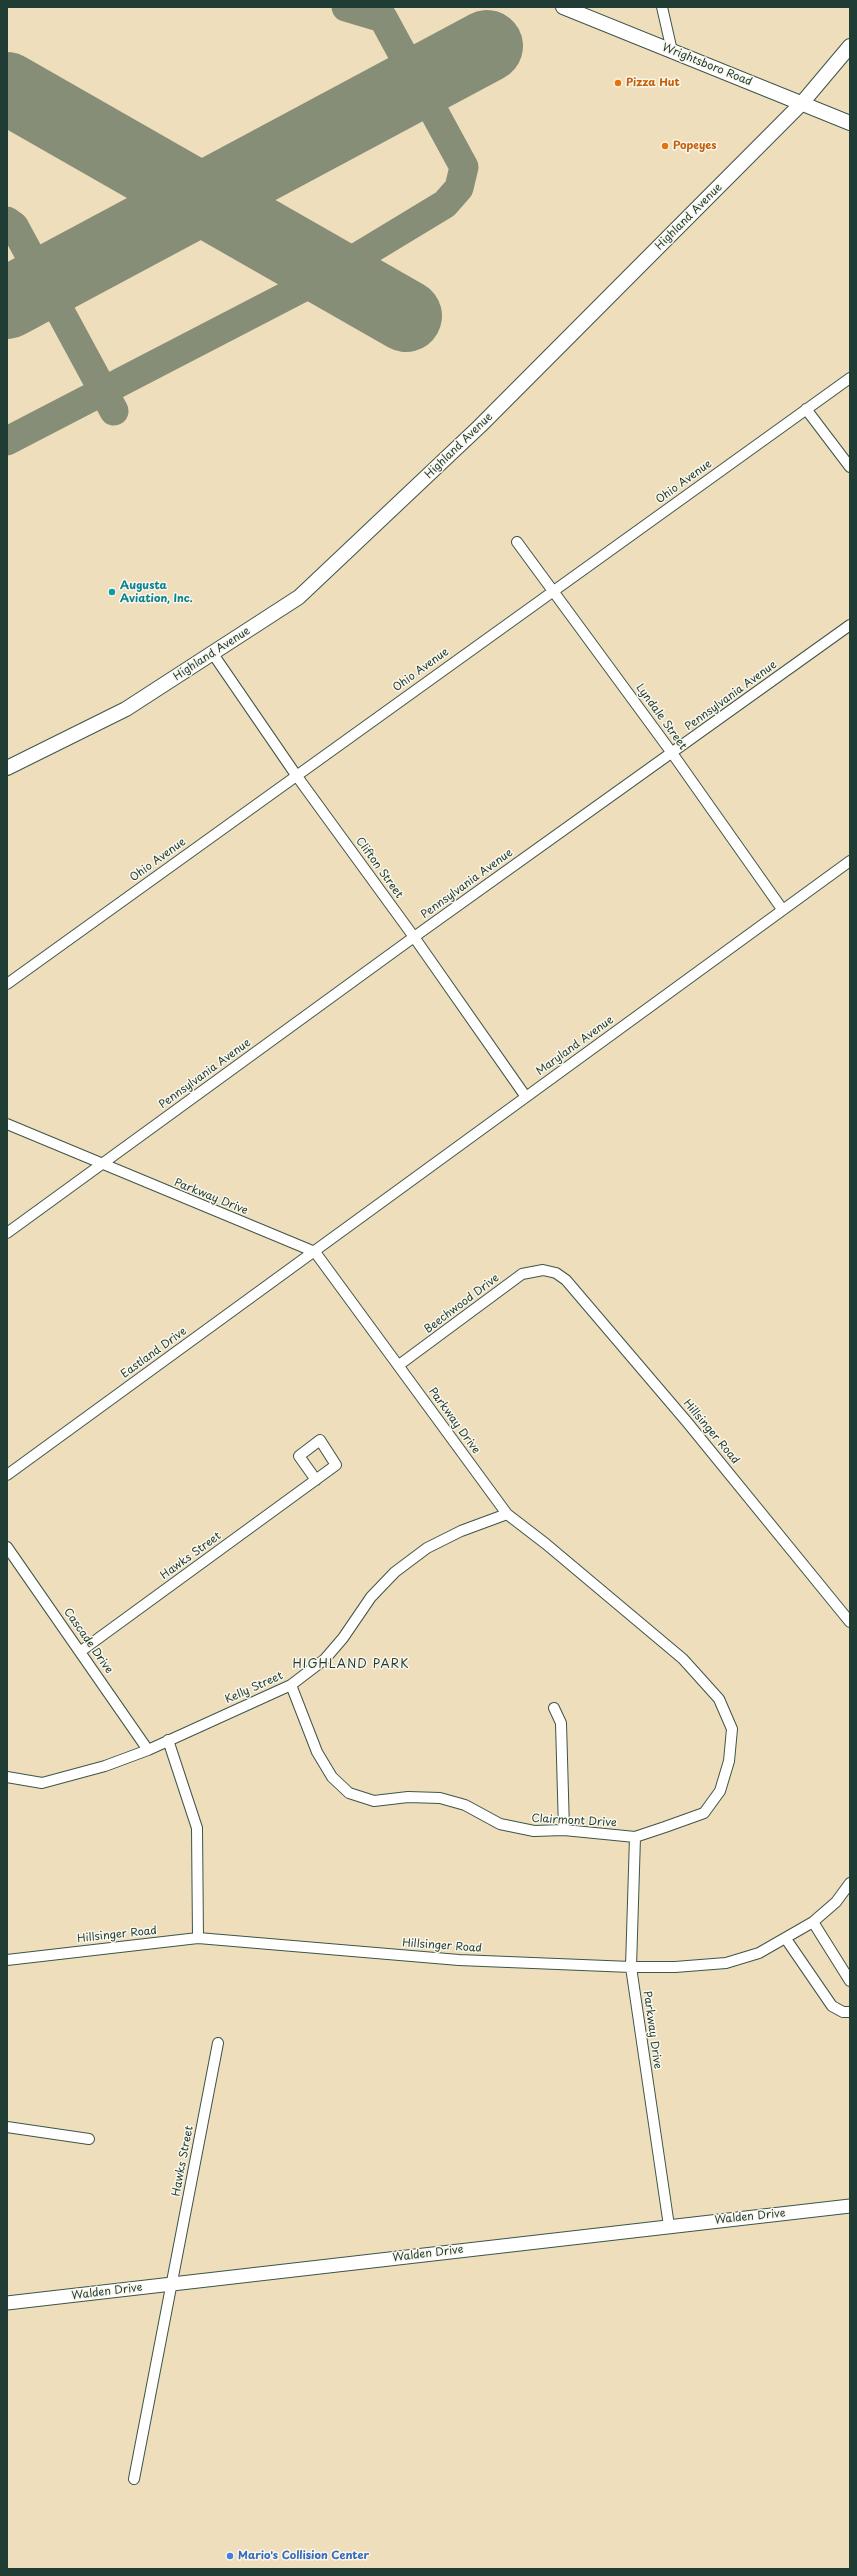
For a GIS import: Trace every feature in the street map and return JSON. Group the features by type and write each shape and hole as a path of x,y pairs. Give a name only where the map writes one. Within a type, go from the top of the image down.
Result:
{"main road":[{"name":"Wrightsboro Road","path":"563,7 850,123"},
{"name":"Highland Avenue","path":"7,768 126,709 299,597 352,549 480,426 802,103 850,46"}],"street":[{"path":"662,7 672,51"},
{"name":"Ohio Avenue","path":"7,984 553,589 850,378"},
{"path":"806,409 850,467"},
{"name":"Lyndale Street","path":"517,542 672,753 782,909"},
{"name":"Pennsylvania Avenue","path":"7,1233 414,937 850,625"},
{"name":"Clifton Street","path":"213,654 296,775 414,937 526,1097"},
{"name":"Maryland Avenue","path":"315,1252 782,909 850,861"},
{"name":"Parkway Drive","path":"7,1124 101,1165 315,1252 400,1365 507,1514 683,1659 719,1699 732,1729 729,1761 720,1791 704,1813 665,1827"},
{"name":"Eastland Drive","path":"7,1475 315,1252"},
{"name":"Beechwood Drive","path":"400,1365 522,1274 543,1270"},
{"name":"Hillsinger Road","path":"543,1270 556,1273 566,1280 687,1422 850,1622"},
{"name":"Hawks Street","path":"80,1651 316,1480"},
{"name":"Kelly Street","path":"7,1777 42,1783 105,1766 148,1750 291,1685 325,1659 343,1638 370,1597 395,1572 427,1548 461,1531 507,1514"},
{"name":"Cascade Drive","path":"7,1547 148,1750"},
{"name":"Clairmont Drive","path":"291,1685 317,1752 332,1778 349,1793 374,1801 408,1796 440,1798 465,1805 500,1824 534,1832 564,1830 634,1837 665,1827"},
{"path":"554,1708 561,1723 564,1830"},
{"path":"168,1740 197,1828 198,1938"},
{"name":"Parkway Drive","path":"634,1837 631,1967 668,2226"},
{"name":"Hillsinger Road","path":"7,1960 198,1938 459,1960 631,1967 675,1967 726,1963 759,1953 786,1939 812,1922 836,1902 850,1883"},
{"path":"812,1922 850,1981"},
{"path":"786,1939 832,2006 843,2012 850,2012"},
{"name":"Hawks Street","path":"134,2480 139,2445 149,2408 218,2043"},
{"path":"7,2128 90,2139"},
{"name":"Walden Drive","path":"7,2303 850,2206"}],"taxiway":[{"path":"7,441 331,273 445,204 459,188 464,167 383,18 346,7"},
{"path":"7,221 14,226 114,411"}],"runway":[{"path":"7,303 487,46"},
{"path":"7,88 406,316"}],"place":[{"name":"Pizza Hut","path":"618,83"},
{"name":"Popeyes","path":"665,146"},
{"name":"Augusta Aviation, Inc.","path":"112,592"},
{"name":"Mario's Collision Center","path":"230,2556"}],"district":[{"name":"HIGHLAND PARK","path":"351,1665"}]}
